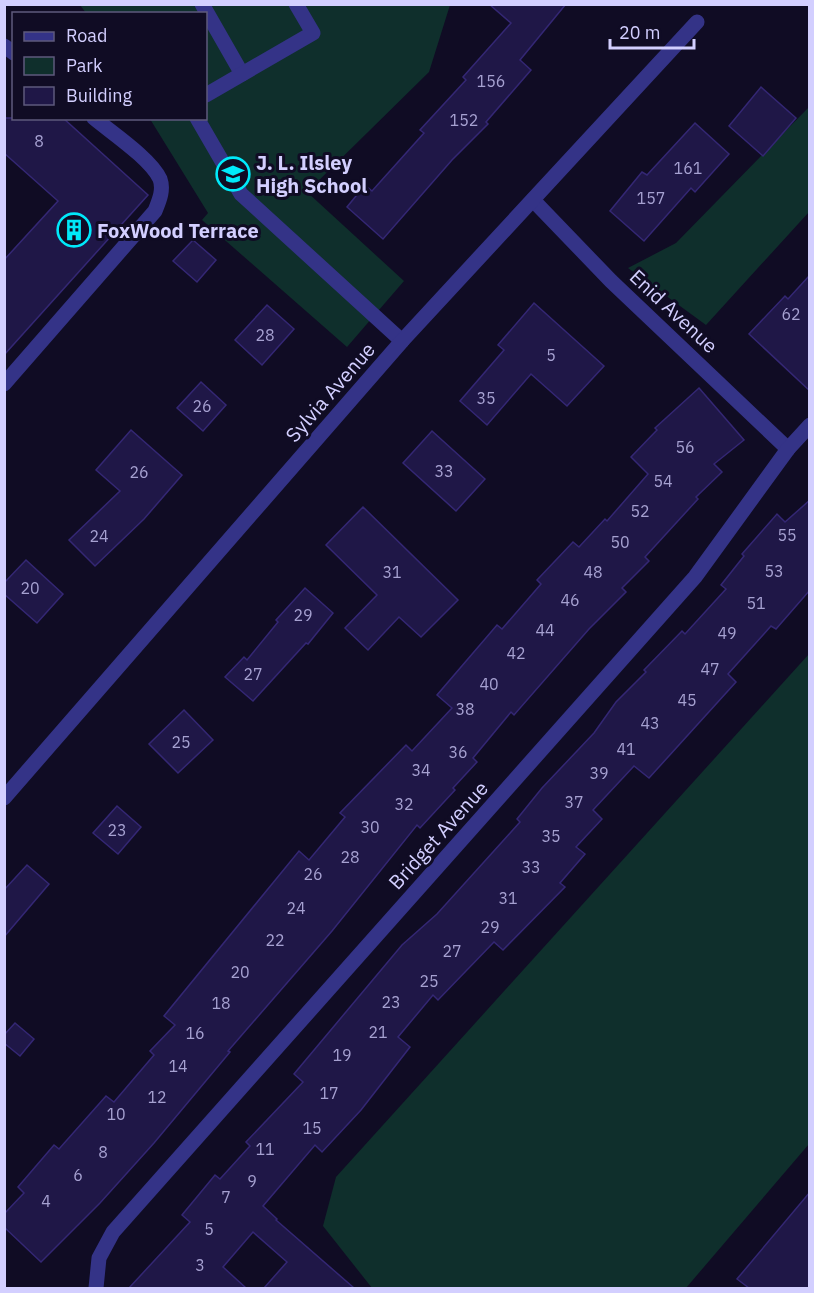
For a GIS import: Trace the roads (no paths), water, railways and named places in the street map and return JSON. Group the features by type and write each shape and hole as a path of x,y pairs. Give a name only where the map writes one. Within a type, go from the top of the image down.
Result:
{"street":[{"path":"207,94 313,33 296,4"},
{"path":"207,13 242,74"},
{"name":"Sylvia Avenue","path":"4,798 402,340 697,22"},
{"path":"4,384 155,211 160,199 160,180 153,168 96,120"},
{"path":"198,120 241,194 402,340"},
{"name":"Enid Avenue","path":"533,200 611,281 788,449"},
{"name":"Bridget Avenue","path":"96,1288 96,1270 102,1250 113,1232 695,577 788,449 810,425"}],"place":[{"name":"J. L. Ilsley High School","path":"233,174"},
{"name":"FoxWood Terrace","path":"74,230"}]}
